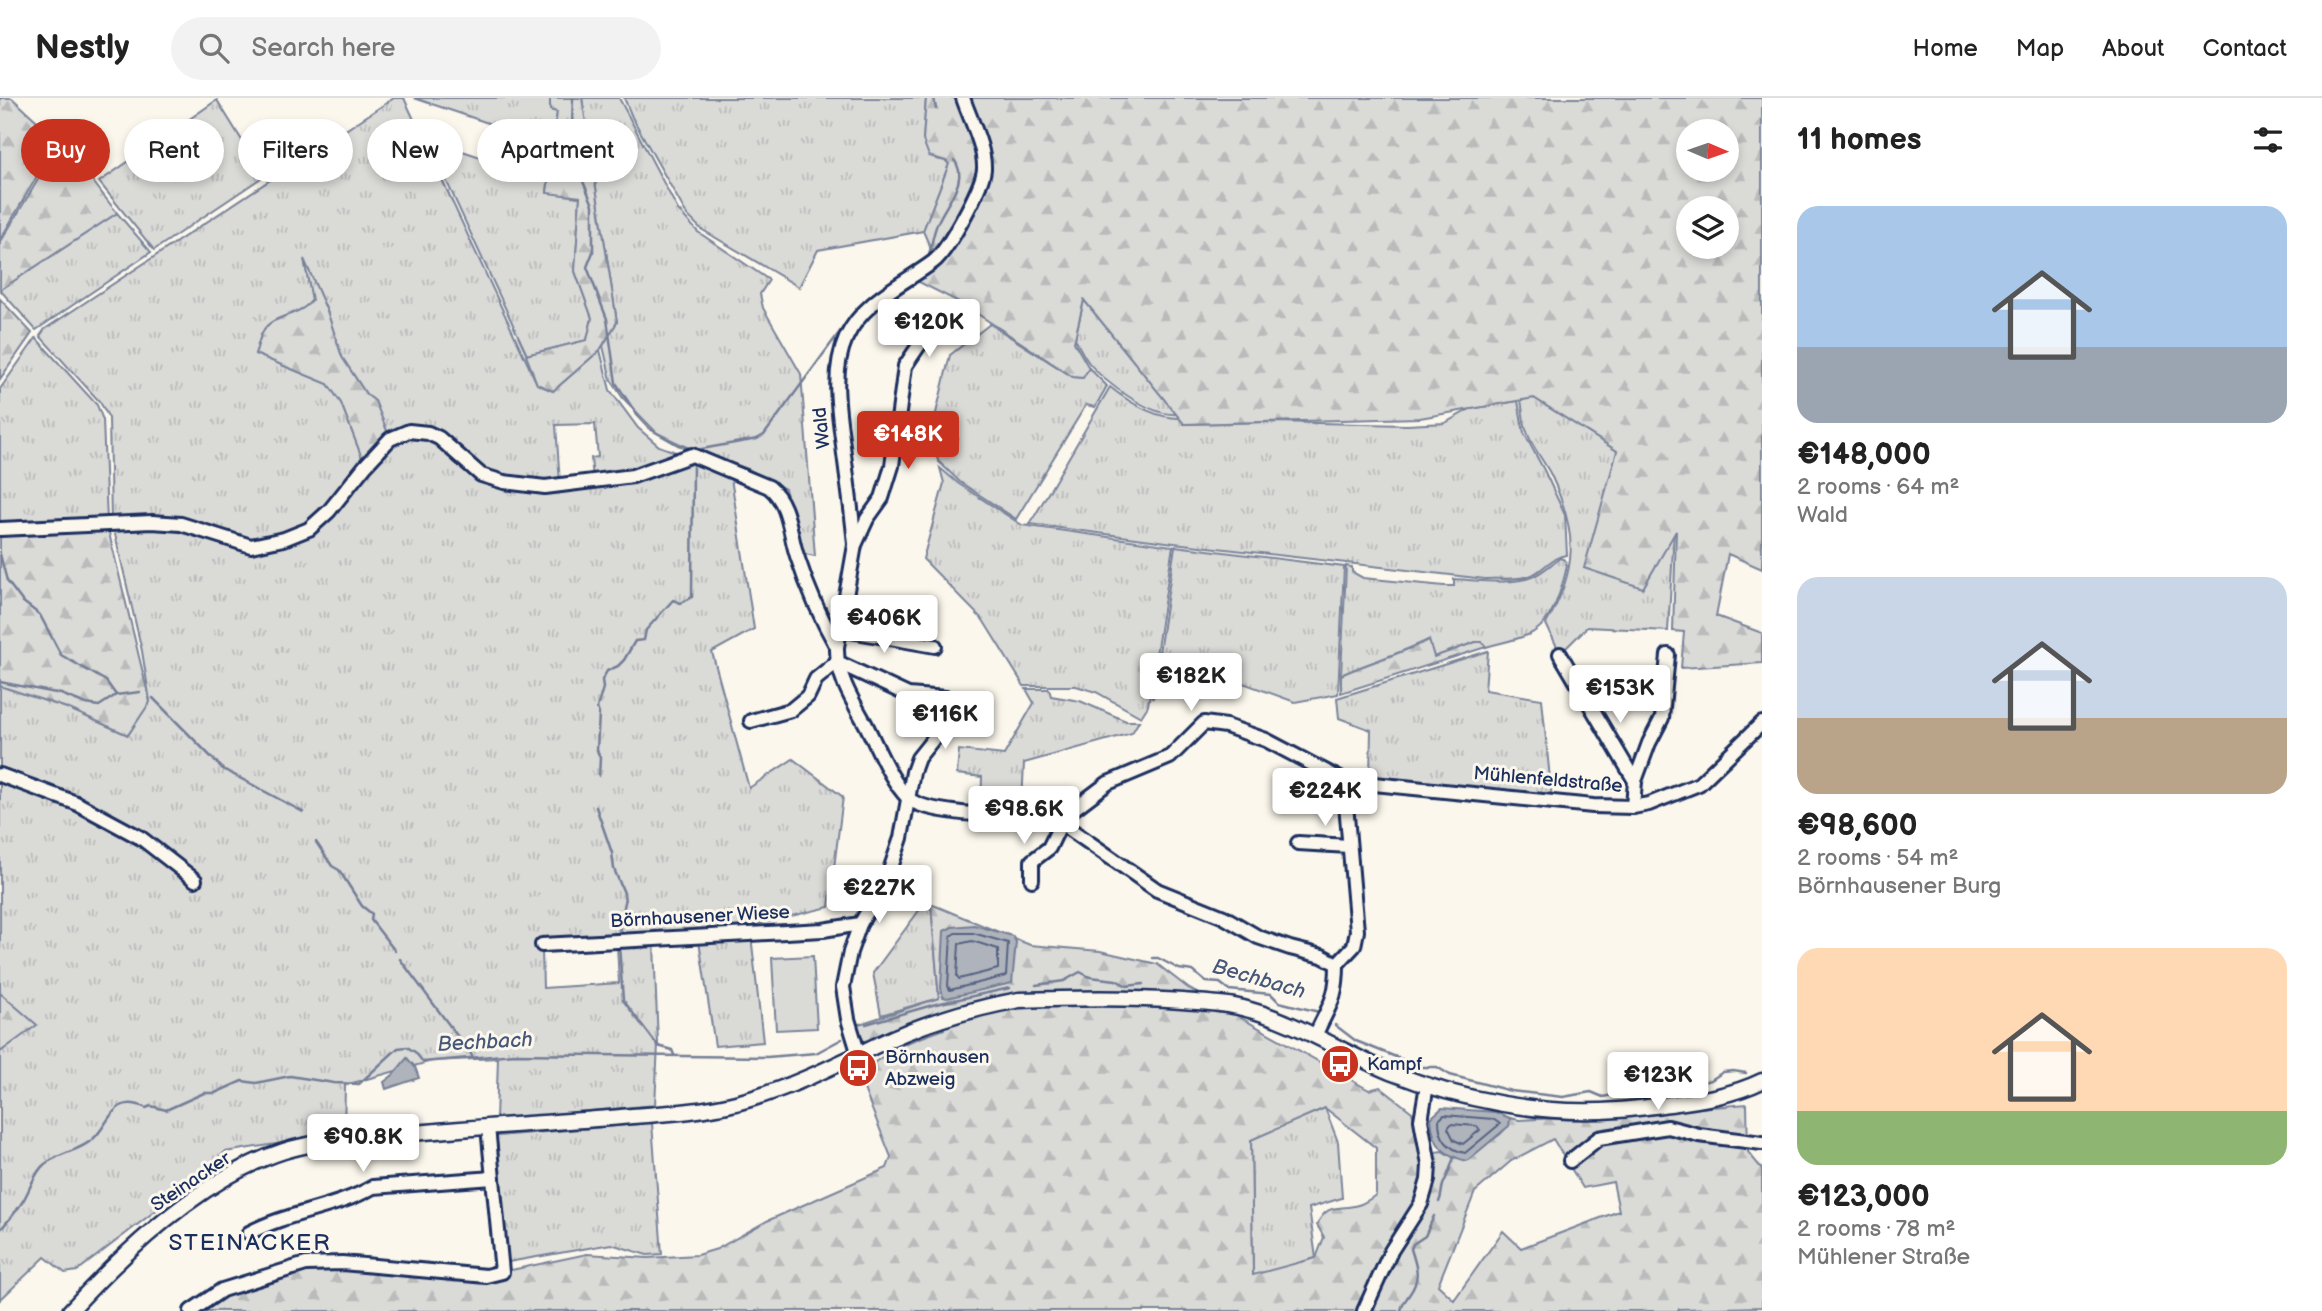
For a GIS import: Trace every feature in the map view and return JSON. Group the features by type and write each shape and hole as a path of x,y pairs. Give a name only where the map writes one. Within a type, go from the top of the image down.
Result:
{"main road":[{"name":"Steinacker","path":"69,1311 135,1246 167,1220 217,1183 285,1150 333,1142 664,1113 735,1104 859,1055 915,1029 1019,1000 1154,999 1224,1004 1251,1010 1312,1035 1363,1061 1427,1085 1520,1106 1616,1110 1709,1099 1762,1081"}],"street":[{"name":"Wald","path":"855,545 838,402 837,370 846,338 866,308 937,260 957,229 984,171 983,157 962,98"},
{"path":"930,329 905,366 892,466 881,498 855,545 837,648 837,662 859,712 899,787 909,800 928,809 1045,818 1061,822 1157,890 1224,917 1258,937 1322,956 1337,964"},
{"path":"0,529 181,523 251,546 309,529 329,511 390,439 409,431 428,433 439,438 481,475 504,482 545,487 633,476 692,455 769,487 777,494 787,513 797,556 837,648"},
{"path":"839,629 935,646"},
{"path":"1560,654 1635,781"},
{"path":"1633,807 1635,781 1649,743 1662,718 1668,655"},
{"path":"751,721 791,710 808,696 816,679 837,662"},
{"path":"837,662 908,695 946,698 942,728 919,758 913,772 901,838 887,879 860,924 850,953 843,987 848,1019 859,1055"},
{"path":"1032,880 1032,861 1049,848 1061,822 1071,811 1108,783 1170,757 1204,723 1226,726 1266,740 1343,781 1357,931 1354,946 1337,964 1337,989 1329,1011 1312,1035"},
{"name":"Mühlenfeldstraße","path":"1343,781 1593,806 1633,807 1650,804 1699,784 1762,723"},
{"path":"0,775 76,803 141,838 195,880"},
{"path":"1298,843 1349,846"},
{"name":"Börnhausener Wiese","path":"542,945 823,930 860,924"},
{"path":"1364,1311 1391,1251 1422,1203 1429,1165 1420,1120 1427,1085"},
{"path":"191,1311 222,1290 306,1264 366,1265 486,1276 502,1272 488,1127"},
{"path":"1570,1161 1599,1138 1668,1127 1699,1135 1762,1143"},
{"path":"249,1233 271,1222 359,1195 373,1187 493,1178"}],"green space":[{"path":"0,98 12,98 35,119 21,119 21,182 34,182 0,240"},
{"path":"394,98 404,98 414,119 367,119 367,182 443,182 537,384 553,391 600,350 610,390 638,428 659,446 684,455 632,473 593,479 591,458 598,457 595,424 556,425 560,483 543,485 482,472 440,435 389,436 375,401 366,394 342,357 327,311 305,263 312,300 301,310 267,325 255,354 328,384 341,403 364,463 308,527 251,544 181,521 111,522 109,418 100,402 40,336 45,329 267,182 353,182 353,125"},
{"path":"414,98 550,98 550,110 557,112 556,119 477,119"},
{"path":"550,98 582,98 585,119 556,119 557,112 550,110"},
{"path":"582,98 619,98 630,119 585,119"},
{"path":"624,98 926,98 923,140 936,159 949,164 923,231 818,250 799,287 701,229 687,215 638,128 638,119 632,117"},
{"path":"926,98 958,98 980,167 978,182 934,256 923,231 949,164 929,156 923,140"},
{"path":"967,98 1762,98 1762,569 1728,554 1716,616 1762,633 1762,663 1681,668 1684,632 1673,631 1676,531 1643,588 1584,568 1617,451 1534,398 1420,418 1184,424 1084,300 1074,342 1089,368 1083,378 1073,377 961,303 917,281 957,243 983,194 991,165"},
{"path":"217,100 238,134 238,182 255,182 154,250 99,182 110,182 110,174 124,165 124,182 224,182 224,119 190,119"},
{"path":"638,134 678,210 698,232 769,280 760,294 763,308 801,374 815,556 804,554 785,489 748,469 693,450 657,433 623,398 611,380 603,346 617,322 595,182 638,182"},
{"path":"463,151 477,156 477,182 548,182 547,192 580,197 575,271 592,318 587,340 527,355 447,182 463,182"},
{"path":"37,182 93,182 117,213 0,290 0,243"},
{"path":"548,182 595,182 617,322 600,350 553,391 537,384 526,355 587,340 592,318 575,271 580,197 547,193"},
{"path":"117,213 151,252 36,330 0,290"},
{"path":"304,259 327,311 342,357 366,394 375,401 389,436 364,463 341,403 328,384 255,354 260,337 267,326 279,318 301,310 312,300"},
{"path":"0,299 32,333 0,379"},
{"path":"1084,300 1177,414 1154,410 1129,397 1089,363 1075,339"},
{"path":"990,324 1073,377 1082,378 1089,368 1107,386 1095,407 1086,405 1016,519 960,482 938,461 931,434 950,355"},
{"path":"36,338 97,405 103,420 107,522 0,527 0,389"},
{"path":"1110,387 1143,408 1180,418 1185,424 1445,423 1470,409 1518,401 1524,433 1565,515 1567,555 1557,558 1527,577 1485,579 1030,524"},
{"path":"1534,398 1617,451 1643,588 1674,533 1668,631 1587,627 1562,652 1557,647 1546,624 1557,604 1569,568 1570,533 1560,496 1525,425 1521,400"},
{"path":"406,438 434,440 480,479 542,491 607,486 640,480 689,461 731,478 754,629 712,652 749,788 793,759 843,797 829,907 750,926 763,1042 715,1046 699,941 654,944 658,1044 655,1105 496,1120 498,1058 432,1061 345,1085 344,1133 225,1152 189,1185 77,1271 65,1273 45,1257 0,1300 0,1052 36,1025 0,993 0,686 67,708 128,735 150,701 142,651 114,530 172,527 271,543 303,538 330,518 377,457","holes":["617,945 619,983 543,988 542,950"]},
{"path":"940,468 959,484 1022,525 1173,546 1148,706 1141,717 1096,692 1076,686 1024,686 983,620 923,559 944,483"},
{"path":"108,529 150,702 128,735 67,708 0,686 0,533"},
{"path":"1175,546 1344,567 1338,694 1295,702 1177,659 1152,699"},
{"path":"1560,558 1565,560 1567,566 1559,594 1545,622 1530,634 1486,647 1482,642 1476,642 1434,657 1428,640 1341,675 1346,566 1352,567 1352,572 1363,578 1454,586 1454,579 1514,581 1532,577"},
{"path":"1429,640 1434,657 1476,642 1482,642 1486,647 1341,693 1341,675"},
{"path":"1488,651 1485,690 1542,699 1552,799 1429,786 1429,782 1370,776 1371,730 1339,718 1337,698"},
{"path":"1026,689 1049,689 1051,696 1080,701 1126,721 1139,721 1132,733 1024,763 1022,803 981,808 982,777 957,774 959,750 1004,755 1034,703"},
{"path":"926,901 931,904 939,998 881,1015 873,973"},
{"path":"931,904 1030,945 1100,951 1157,964 1188,988 1369,1090 1380,1087 1412,1112 1419,1141 1421,1186 1416,1205 1359,1311 191,1311 222,1290 306,1264 502,1272 587,1254 648,1258 697,1255 717,1249 767,1221 887,1168 891,1157 858,1074 898,1046 944,1029 941,1016 881,1040 863,1041 853,1026 939,998","holes":["1325,1108 1376,1148 1376,1195 1361,1204 1330,1209 1321,1217 1317,1225 1324,1237 1316,1258 1253,1275 1251,1140"]},
{"path":"813,956 817,1028 776,1030 772,958"},
{"path":"0,993 37,1025 0,1052"},
{"path":"1747,1104 1748,1152 1762,1169 1762,1307 1679,1311 1368,1311 1394,1256 1430,1197 1435,1152 1442,1151 1454,1158 1479,1147 1496,1138 1507,1126 1510,1118 1519,1120","holes":["1553,1139 1583,1188 1613,1182 1619,1211 1521,1248 1503,1231 1454,1300 1438,1285 1475,1192 1511,1161"]},
{"path":"1325,1108 1338,1142 1342,1198 1309,1208 1316,1258 1253,1276 1251,1139"},
{"path":"652,1123 662,1254 647,1255 611,1244 508,1262 493,1139 498,1136"}],"water":[{"path":"974,925 1013,936 1016,942 1012,983 943,997 941,988 944,931 952,927"},
{"path":"407,1058 415,1067 419,1078 386,1089 384,1082"},
{"path":"1442,1108 1495,1112 1510,1118 1509,1126 1467,1161 1451,1156 1437,1142 1431,1118"}],"waterway":[{"path":"573,98 571,153 593,205 593,252 587,267 607,319 616,383 637,415 650,429 678,445 696,450 757,439 764,435 855,311"},
{"path":"934,98 936,109"},
{"path":"929,255 936,226 958,183 958,167 954,160"},
{"path":"599,776 597,708 603,688 602,680 607,671 624,660 635,641 644,640 646,630 673,600 681,603 692,597 693,464"},
{"path":"0,554 7,581 22,601 40,615 61,655 106,681 116,695"},
{"path":"0,682 61,694 99,706 116,695 140,692"},
{"path":"153,698 223,769 303,812"},
{"path":"596,807 624,893 625,902 618,937"},
{"path":"316,842 332,866 339,870 362,906 372,914 371,920 395,951"},
{"path":"619,945 623,1000 658,1046 672,1050 674,1055"},
{"name":"Bechbach","path":"1153,958 1179,969 1193,971 1206,982 1220,983 1229,990 1271,994 1279,1002 1319,1012"},
{"path":"400,959 473,1057"},
{"name":"Bechbach","path":"1036,985 1064,981 1080,972 1090,977 1116,980 1127,986 1143,984"},
{"name":"Bechbach","path":"866,1024 936,1004 1010,988"},
{"name":"Bechbach","path":"1335,1025 1356,1041 1421,1067 1437,1067 1450,1075 1511,1091 1563,1097 1591,1092 1603,1097 1658,1085 1674,1089 1711,1080 1723,1072 1746,1073"},
{"name":"Bechbach","path":"0,1230 21,1205 41,1167 88,1143 114,1112 126,1104 166,1110 204,1093 215,1093 242,1081 256,1083 290,1076 359,1084 398,1048 407,1047 423,1062 515,1054 767,1057 816,1053 842,1039"},
{"path":"1439,1202 1454,1157"},
{"path":"1401,1311 1416,1278 1411,1249 1413,1244 1425,1236 1434,1216"}],"place":[{"name":"Kampf","path":"1340,1064"},
{"name":"Börnhausen Abzweig","path":"858,1068"}],"district":[{"name":"STEINACKER","path":"250,1243"}]}
